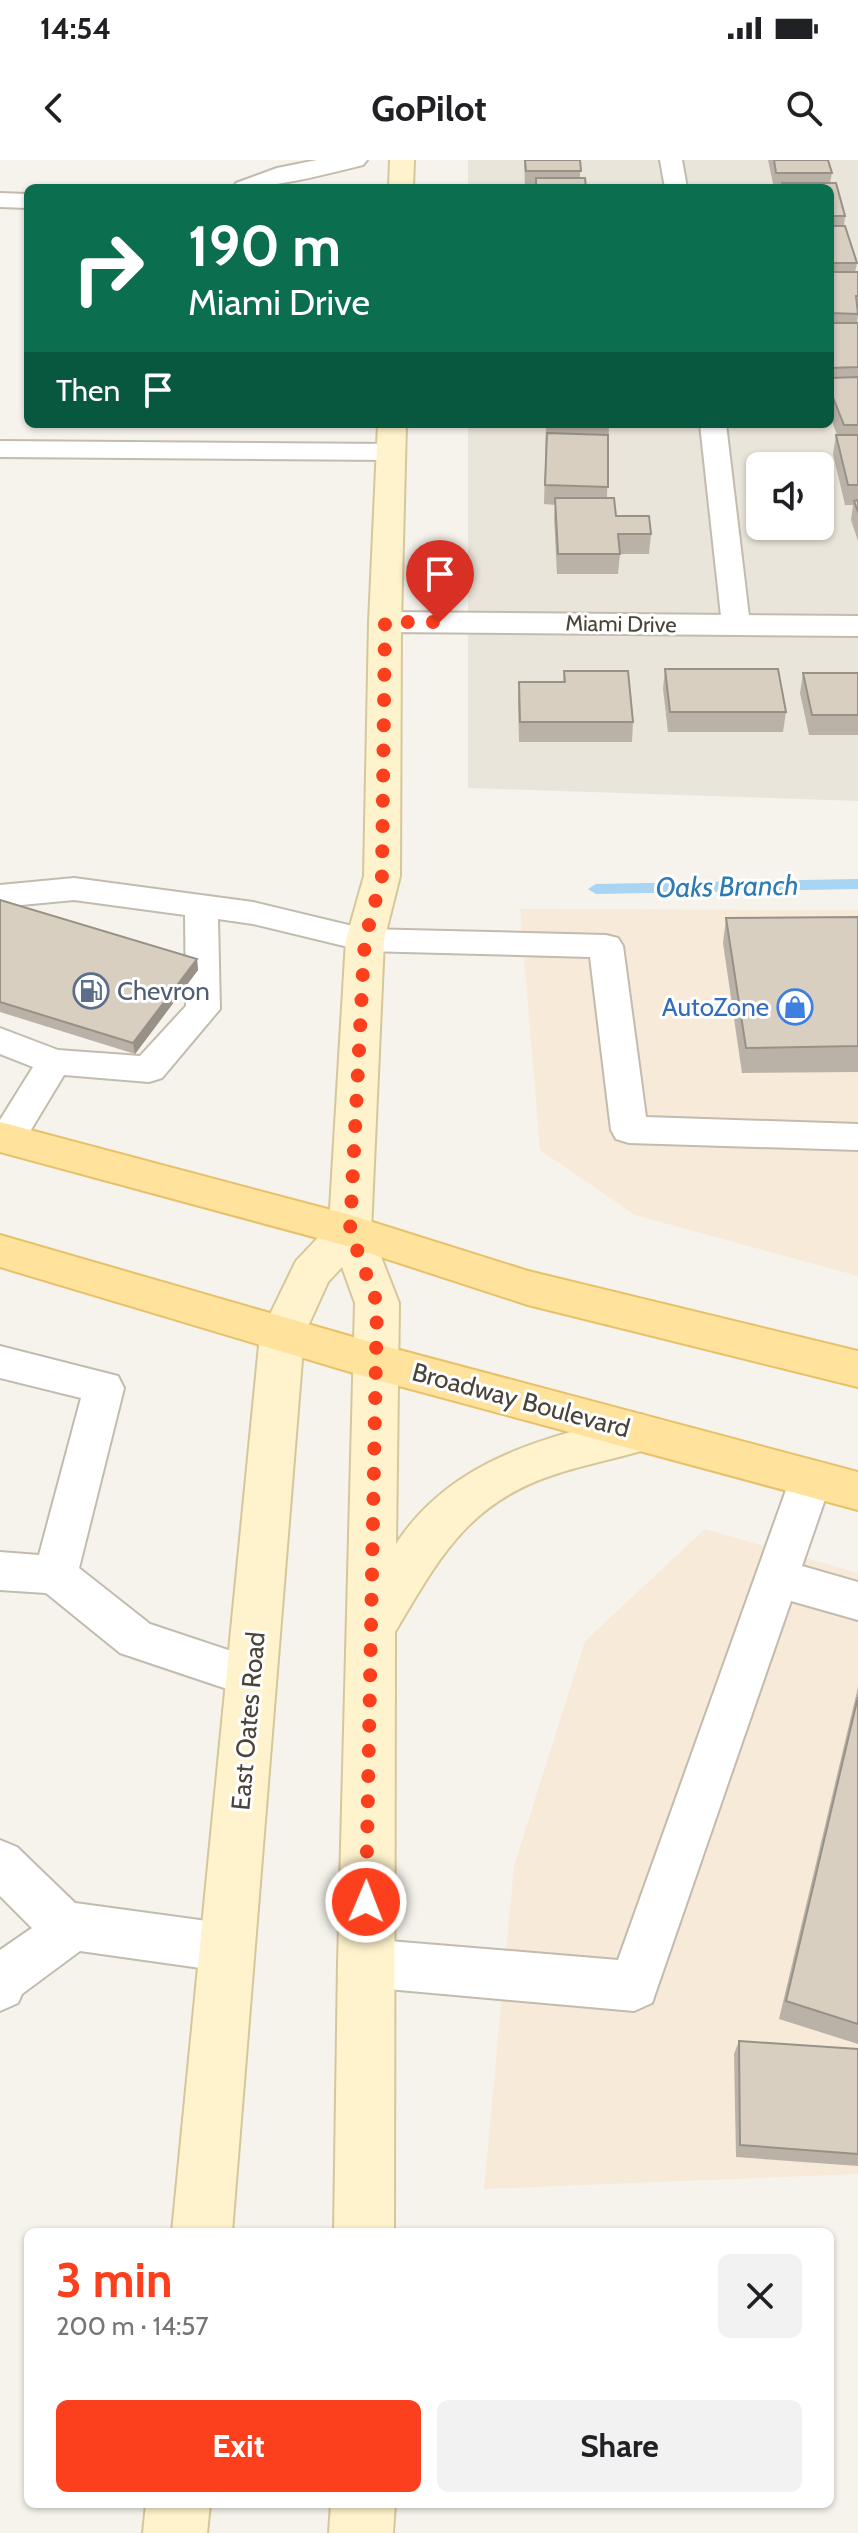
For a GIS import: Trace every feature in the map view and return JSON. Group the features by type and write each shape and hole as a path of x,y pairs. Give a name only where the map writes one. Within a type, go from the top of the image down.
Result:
{"main road":[{"path":"401,184 402,160"},
{"path":"364,2228 365,1963 377,1303 350,1231 365,940 382,876 385,622 392,438"},
{"path":"3,1138 350,1231 528,1288 858,1369"},
{"name":"East Oates Road","path":"202,2228 282,1335 311,1273 350,1231"},
{"name":"Broadway Boulevard","path":"0,1251 377,1362 858,1491"},
{"path":"371,1629 437,1526 487,1483 523,1464 641,1433"},
{"path":"175,2533 178,2508"},
{"path":"361,2533 363,2508"}],"street":[{"path":"256,184 286,173 355,160"},
{"path":"0,200 24,201"},
{"name":"Miami Drive","path":"385,622 858,626"}],"lane":[{"path":"671,160 675,184"},
{"path":"713,428 736,625"},
{"path":"0,449 392,438"},
{"path":"0,896 74,889 253,913 365,940 606,946 629,1130 858,1137"},
{"path":"0,1040 54,1062 149,1069 203,1009 201,906"},
{"path":"3,1138 54,1062"},
{"path":"0,1362 104,1388 55,1575"},
{"path":"365,1963 634,1986 811,1479"},
{"path":"0,1571 55,1575 136,1639 251,1677"},
{"path":"777,1578 858,1601"},
{"path":"0,1863 63,1925 229,1948"},
{"path":"0,1986 4,1977 73,1927"}],"shaded area":[{"path":"468,160 858,160 858,801 468,788 468,428 834,428 834,184 468,184"},
{"path":"520,909 858,910 858,1276 635,1215 540,1150"},
{"path":"705,1529 858,1573 858,2174 484,2189 514,1866 585,1641"}],"building":[{"path":"525,160 580,160 581,171 526,171"},
{"path":"774,160 828,160 832,173 776,173"},
{"path":"536,178 585,178 586,184 536,184"},
{"path":"836,183 845,216 834,216 834,184 782,184"},
{"path":"834,226 845,226 857,263 834,263"},
{"path":"834,272 858,272 858,314 834,313"},
{"path":"834,323 858,323 858,367 834,368"},
{"path":"858,377 858,425 844,425 834,400 834,378"},
{"path":"547,433 608,435 608,487 545,485"},
{"path":"836,435 858,435 858,485 848,485"},
{"path":"555,498 614,498 616,516 649,516 651,534 618,534 620,554 558,554"},
{"path":"665,669 778,669 786,712 670,712"},
{"path":"564,671 628,671 633,722 520,722 519,682 565,682"},
{"path":"803,673 858,673 858,715 812,715"},
{"name":"Chevron","path":"0,900 197,959 133,1043 0,1002"},
{"name":"AutoZone","path":"858,917 858,1046 746,1048 726,918"},
{"path":"858,1697 858,2024 786,2001"},
{"path":"739,2041 858,2049 858,2154 740,2145"}],"waterway":[{"name":"Oaks Branch","path":"596,889 858,884"}],"place":[{"name":"Chevron","path":"91,991"},
{"name":"AutoZone","path":"795,1007"}],"route":[{"path":"366,1902 377,1303 350,1231 363,970 365,940 382,876 385,622 440,622"}]}
